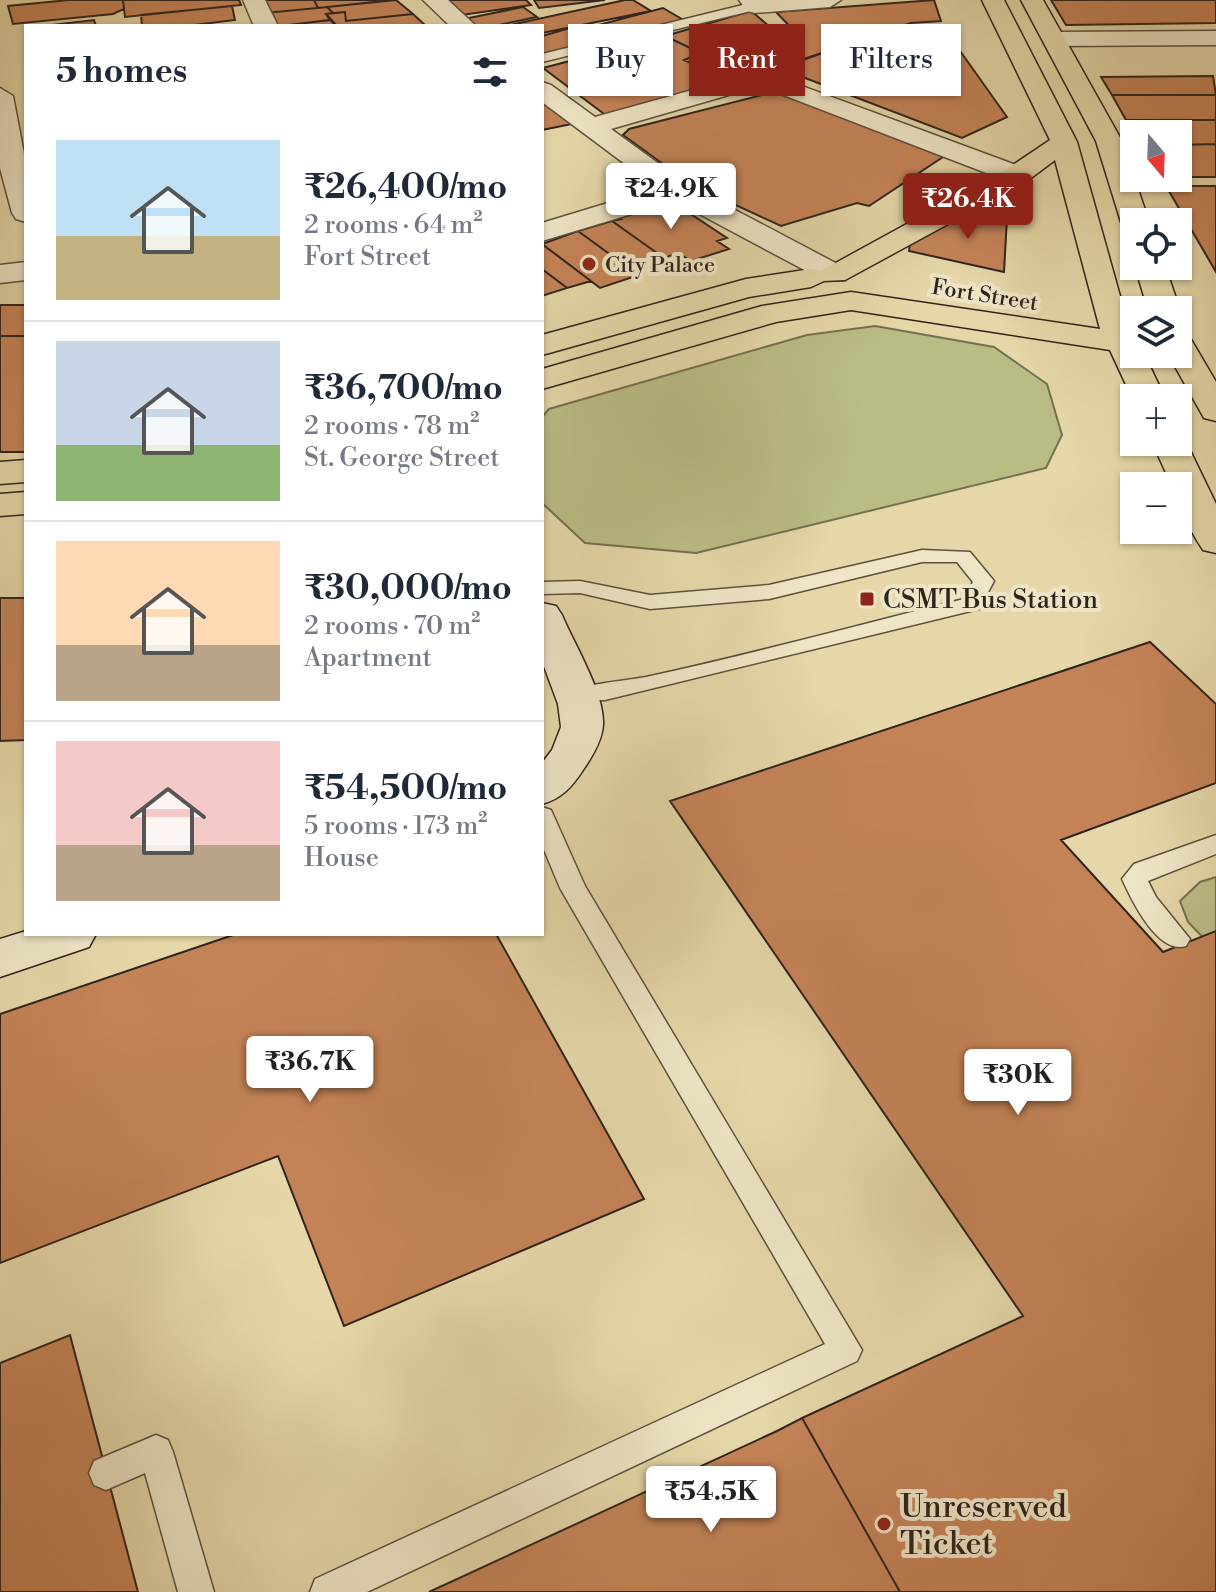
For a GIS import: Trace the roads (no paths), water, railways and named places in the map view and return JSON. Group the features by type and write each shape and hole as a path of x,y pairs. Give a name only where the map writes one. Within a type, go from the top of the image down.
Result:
{"main road":[{"path":"993,0 1064,142 1120,314"},
{"path":"1032,0 1109,141 1131,208"},
{"path":"544,344 746,288 834,274 1017,175 1064,142"},
{"name":"Fort Street","path":"834,274 955,287 1120,328"},
{"path":"544,378 773,313 851,301 1120,328"},
{"path":"1192,368 1216,411"},
{"path":"1176,456 1216,542"},
{"path":"0,473 24,471"},
{"path":"0,505 24,503"}],"street":[{"path":"254,0 265,24"},
{"path":"434,0 462,24"},
{"path":"753,3 830,0"},
{"path":"1054,39 1216,38"},
{"path":"593,126 761,78 1017,175"},
{"path":"544,91 678,191 834,274"},
{"path":"0,97 18,154 24,198"},
{"path":"544,231 678,191"},
{"path":"0,274 24,271"},
{"path":"544,620 575,694 582,725 562,772 544,787"},
{"path":"0,958 66,936"}],"lane":[{"path":"544,58 753,3"},
{"path":"544,588 580,587 650,602 665,601 769,592 922,556 963,556 984,581 972,604 666,680 605,693 575,694"},
{"path":"328,1592 846,1350 573,888 544,821"},
{"path":"1177,939 1145,902 1135,879 1143,871 1216,844"},
{"path":"106,1473 156,1452 196,1592"}],"place":[{"name":"City Palace","path":"589,264"},
{"name":"CSMT Bus Station","path":"867,599"},
{"name":"Unreserved Ticket","path":"884,1524"}]}
